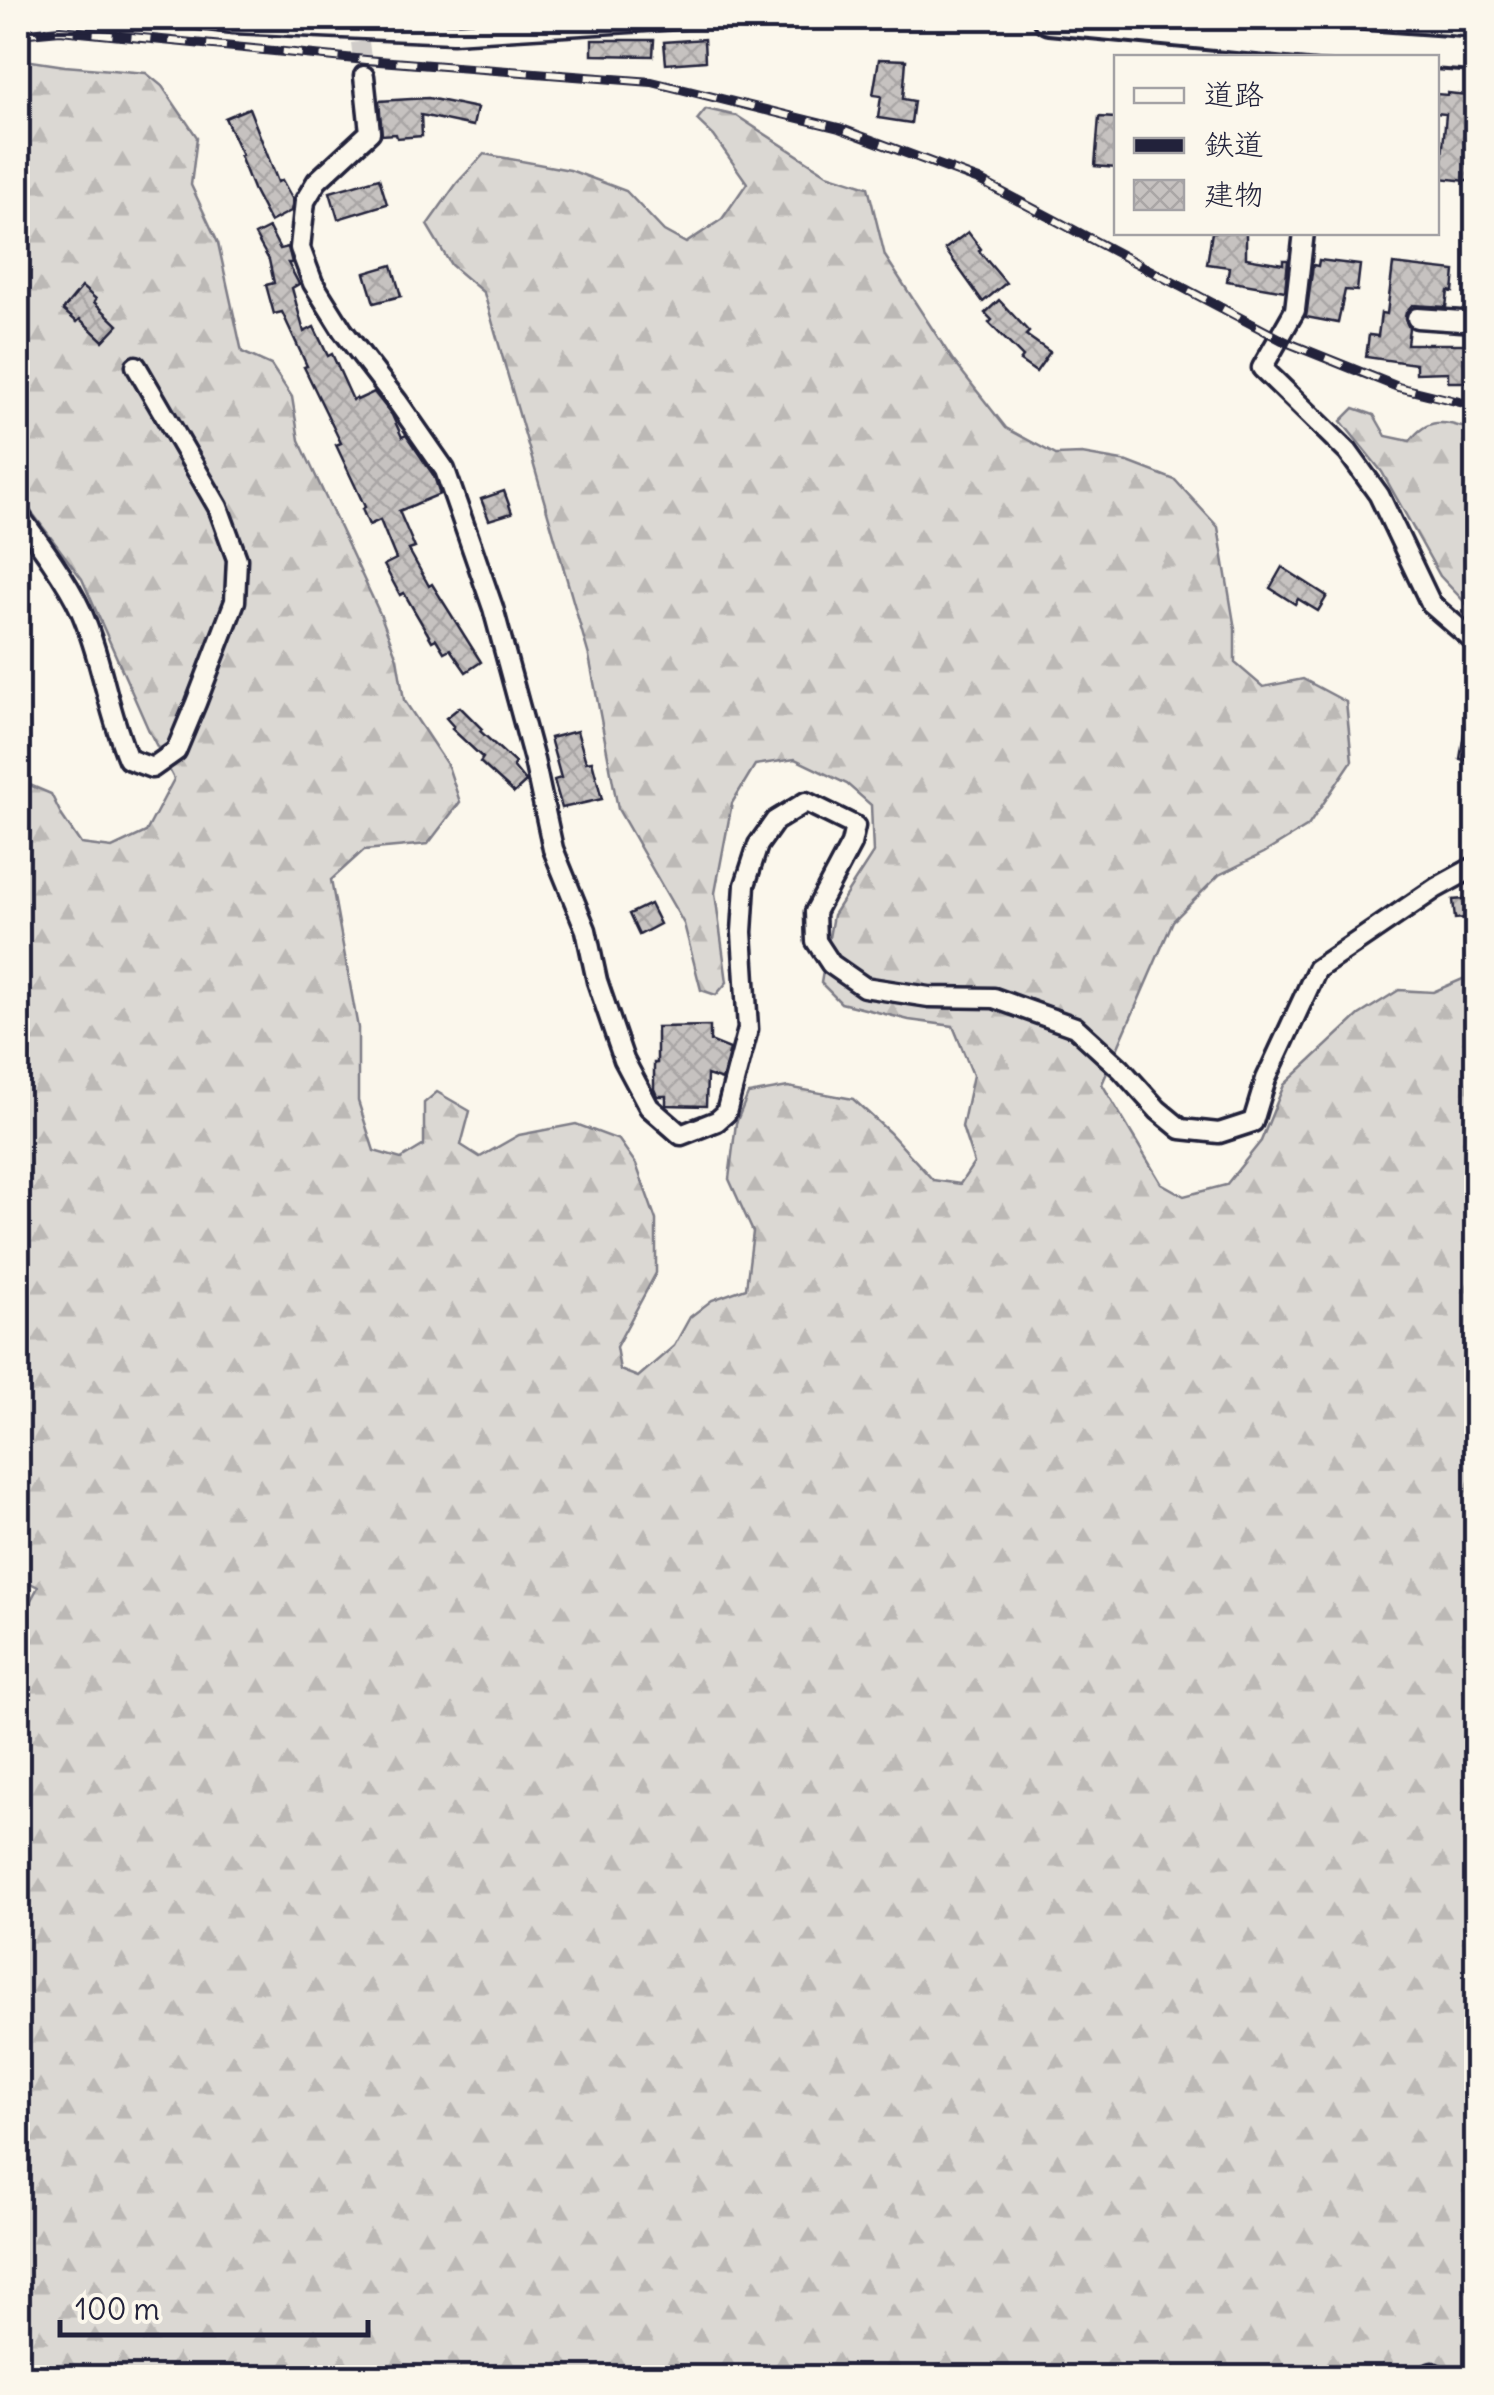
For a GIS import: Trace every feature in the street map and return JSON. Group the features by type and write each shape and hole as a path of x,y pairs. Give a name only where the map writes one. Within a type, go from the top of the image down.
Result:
{"highway":[{"path":"1050,18 1319,51 1476,55"}],"street":[{"path":"193,18 360,35 694,18"},
{"path":"364,76 370,132 317,181 305,201 300,248 313,283 343,331 445,470 493,608 534,760 553,849 586,930 597,981 624,1060 648,1107 681,1135 717,1121 726,1112 748,1029 742,932 745,885 758,845 774,821 806,802 855,826 851,844 815,912 816,942 830,964 864,987 929,998 994,998 1075,1027 1181,1130 1218,1134 1253,1122 1266,1079 1317,968 1436,888 1476,866"},
{"path":"1304,235 1295,310 1262,368 1348,452 1378,495 1431,604 1476,643"},
{"path":"1417,318 1476,322"},
{"path":"18,514 81,610 114,727 128,759 152,768 176,750 196,702 236,601 237,558 218,507 136,366"},
{"path":"1423,2378 1432,2373 1442,2378"}],"green space":[{"path":"18,59 146,73 162,86 197,137 191,185 218,243 242,352 271,365 292,397 299,440 381,616 397,658 404,700 448,766 460,802 428,844 364,850 331,880 358,1028 358,1101 374,1151 401,1159 424,1145 424,1103 437,1092 470,1111 461,1145 480,1157 519,1135 576,1124 619,1140 636,1164 656,1220 656,1273 616,1347 620,1370 638,1377 674,1346 690,1317 712,1300 746,1288 753,1232 729,1179 736,1123 748,1094 788,1087 853,1099 933,1180 960,1184 974,1163 962,1127 973,1075 953,1026 841,1003 821,983 833,915 873,853 871,805 847,784 795,759 755,765 732,803 715,893 727,982 716,995 701,990 684,924 618,809 589,656 484,293 451,265 427,225 484,154 570,170 626,191 664,231 686,243 722,219 747,183 714,136 697,120 706,109 737,116 827,174 868,187 885,256 952,359 1006,428 1056,455 1082,454 1128,462 1175,480 1218,527 1235,629 1235,663 1263,687 1303,679 1346,702 1352,761 1308,826 1219,875 1173,921 1102,1084 1161,1183 1184,1196 1226,1185 1261,1141 1284,1085 1359,1015 1399,990 1433,992 1465,978 1476,978 1476,2377 18,2377 18,1624 38,1587 18,1577 18,780 51,794 81,844 112,848 146,832 174,779 82,579 18,494"},
{"path":"1354,408 1374,415 1386,436 1410,441 1432,424 1476,431 1476,614 1440,576 1382,472 1341,421"}],"building":[{"path":"704,39 705,61 666,64 664,42"},
{"path":"592,40 654,40 653,56 592,55"},
{"path":"879,59 906,60 903,99 914,101 911,123 878,118 881,96 873,95"},
{"path":"1439,94 1476,96 1476,182 1440,178 1446,114 1439,113"},
{"path":"428,98 477,108 473,126 421,115 422,136 382,135 379,101"},
{"path":"249,108 278,182 282,180 293,200 291,211 270,222 225,118"},
{"path":"1099,117 1114,118 1114,168 1095,166"},
{"path":"379,178 387,204 338,219 330,192"},
{"path":"269,228 280,249 288,247 292,263 288,263 299,284 292,288 304,332 314,327 328,356 332,354 353,400 374,392 392,415 402,437 406,435 434,476 440,494 399,511 415,548 409,550 481,662 466,672 450,649 444,652 436,639 432,641 384,565 396,559 380,520 369,525 362,509 365,507 336,445 341,443 304,367 307,366 282,312 274,314 266,285 274,283 269,260 255,235"},
{"path":"968,232 1006,283 983,302 945,249"},
{"path":"1212,235 1246,235 1246,258 1283,264 1283,260 1288,260 1285,291 1227,281 1229,267 1207,264"},
{"path":"1319,260 1360,265 1357,291 1345,290 1338,323 1306,317 1313,265 1318,266"},
{"path":"1393,264 1455,271 1453,292 1448,291 1446,307 1412,305 1406,312 1407,344 1476,344 1476,382 1448,382 1448,372 1416,373 1416,364 1366,357 1369,335 1378,336 1381,313 1387,314"},
{"path":"392,265 401,296 374,303 365,273"},
{"path":"82,287 118,325 103,341 80,319 77,322 63,310"},
{"path":"999,300 1029,332 1026,335 1050,352 1036,372 1020,361 1023,357 989,323 992,320 985,313"},
{"path":"504,491 512,513 489,520 481,499"},
{"path":"1282,567 1327,596 1318,611 1298,599 1295,604 1270,588"},
{"path":"460,707 515,763 513,766 526,782 514,793 452,729 446,718"},
{"path":"1467,713 1476,714 1476,762 1460,759"},
{"path":"577,731 586,762 592,761 602,799 562,808 554,780 561,778 550,738"},
{"path":"1476,898 1476,917 1455,919 1453,900"},
{"path":"650,904 660,924 639,935 629,914"},
{"path":"710,1026 710,1041 730,1049 722,1080 707,1075 706,1106 666,1105 666,1096 657,1096 654,1089 657,1027"}],"tunnel":[{"path":"360,42 364,76"}],"railway":[{"path":"18,34 60,30 366,60 652,82 839,128 979,180 1286,342 1398,387 1476,406"}]}
